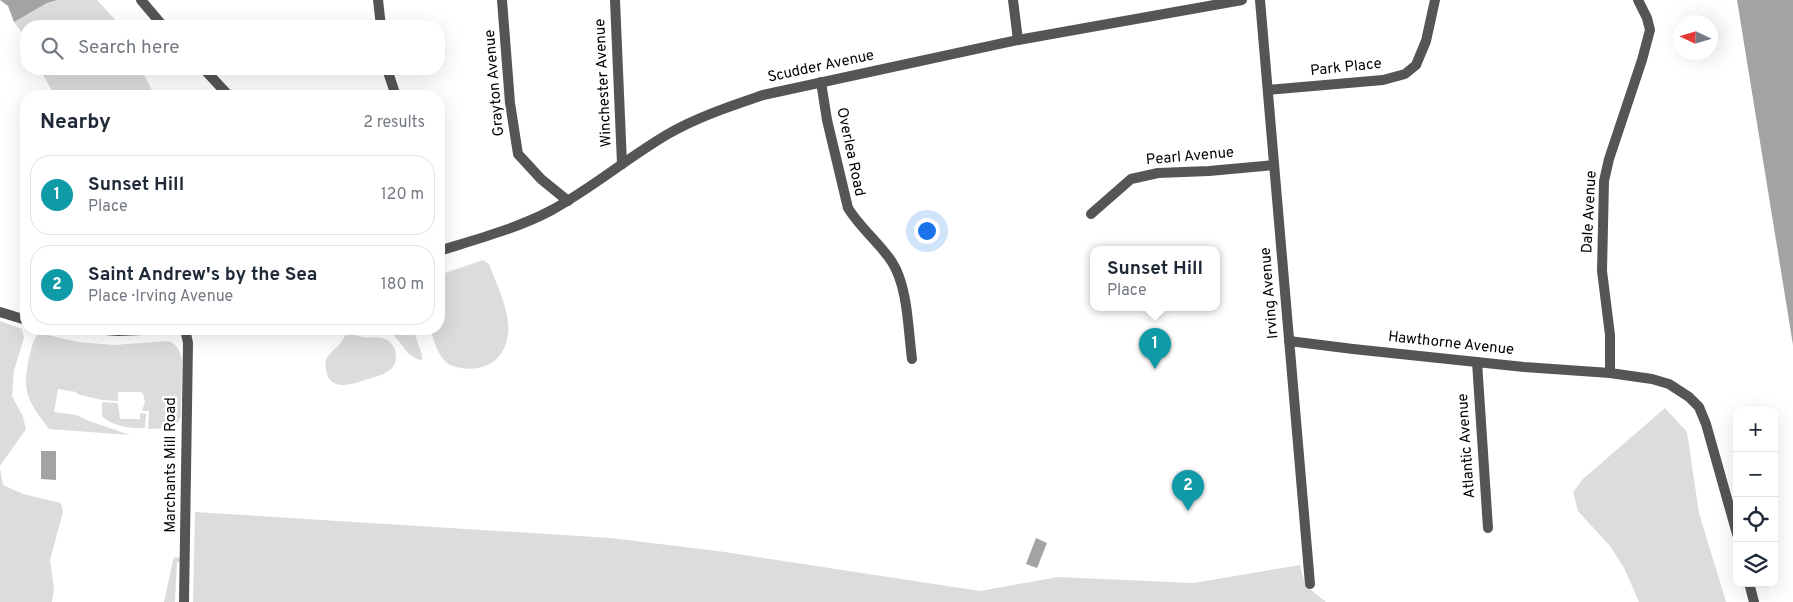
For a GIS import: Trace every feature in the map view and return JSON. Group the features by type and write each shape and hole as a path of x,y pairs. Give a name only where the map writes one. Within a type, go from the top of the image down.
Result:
{"street":[{"path":"141,0 158,20"},
{"path":"378,0 380,20"},
{"name":"Grayton Avenue","path":"502,0 510,103 518,154 540,179 568,201"},
{"name":"Winchester Avenue","path":"615,0 622,164"},
{"path":"1013,0 1018,40"},
{"name":"Scudder Avenue","path":"445,249 532,219 568,201 673,132 728,107 763,95 1018,40 1242,0"},
{"name":"Irving Avenue","path":"1260,0 1310,584"},
{"name":"Park Place","path":"1268,90 1383,80 1405,74 1416,64 1426,41 1435,0"},
{"name":"Dale Avenue","path":"1610,373 1610,335 1602,271 1604,181 1608,159 1642,60 1650,30 1638,0"},
{"path":"210,75 223,90"},
{"path":"389,75 394,90"},
{"name":"Overlea Road","path":"821,82 827,120 848,208 854,218 891,261 900,277 912,359"},
{"name":"Pearl Avenue","path":"1091,214 1131,179 1158,173 1209,171 1274,165"},
{"path":"0,312 20,318"},
{"name":"Marchants Mill Road","path":"184,602 188,343 186,335"},
{"name":"Hawthorne Avenue","path":"1289,340 1477,362 1610,373 1652,379 1669,384 1689,397 1698,407 1706,424 1733,520"},
{"name":"Atlantic Avenue","path":"1477,362 1488,528"},
{"path":"1750,587 1754,602"}],"shaded area":[{"path":"0,0 57,0 47,3 14,22 8,6"},
{"path":"56,0 97,0 115,20 20,20 20,30 14,22 47,3"},
{"path":"1737,0 1793,0 1793,345"},
{"path":"43,75 144,75 152,90 52,90"},
{"path":"483,260 489,264 502,298 507,317 508,334 503,351 486,366 470,369 450,365 444,360 436,347 432,335 445,335 445,273"},
{"path":"0,321 20,328 20,335 23,335 14,370 12,396 23,417 26,429 0,466"},
{"path":"37,335 48,335 78,342 114,345 167,341 173,344 179,351 182,360 181,415 178,423 168,428 148,429 149,411 142,411 145,402 143,393 140,392 118,392 118,401 102,400 58,389 54,412 76,415 130,435 49,429 35,410 26,386 27,367"},
{"path":"346,335 385,339 393,346 396,360 388,372 351,384 338,384 328,377 325,365 330,354"},
{"path":"393,335 415,335 422,360 411,355"},
{"path":"102,402 118,403 120,419 140,419 140,413 146,414 145,428 122,426 106,419 102,416"},
{"path":"1665,408 1687,432 1699,513 1726,602 1639,602 1624,568 1610,546 1578,511 1573,492 1583,479"},
{"path":"41,451 56,451 56,480 41,479"},
{"path":"0,469 3,485 23,494 61,503 63,512 50,560 54,589 52,602 0,602"},
{"path":"195,512 611,538 725,552 980,591 1058,577 1193,583 1300,565 1305,585 1326,602 193,602"},
{"path":"1036,538 1047,543 1037,568 1026,564"},
{"path":"175,557 180,558 180,562 177,562 175,602 164,602 173,560"}],"place":[{"name":"Sunset Hill","path":"1155,369"},
{"name":"Saint Andrew's by the Sea","path":"1188,511"}]}
